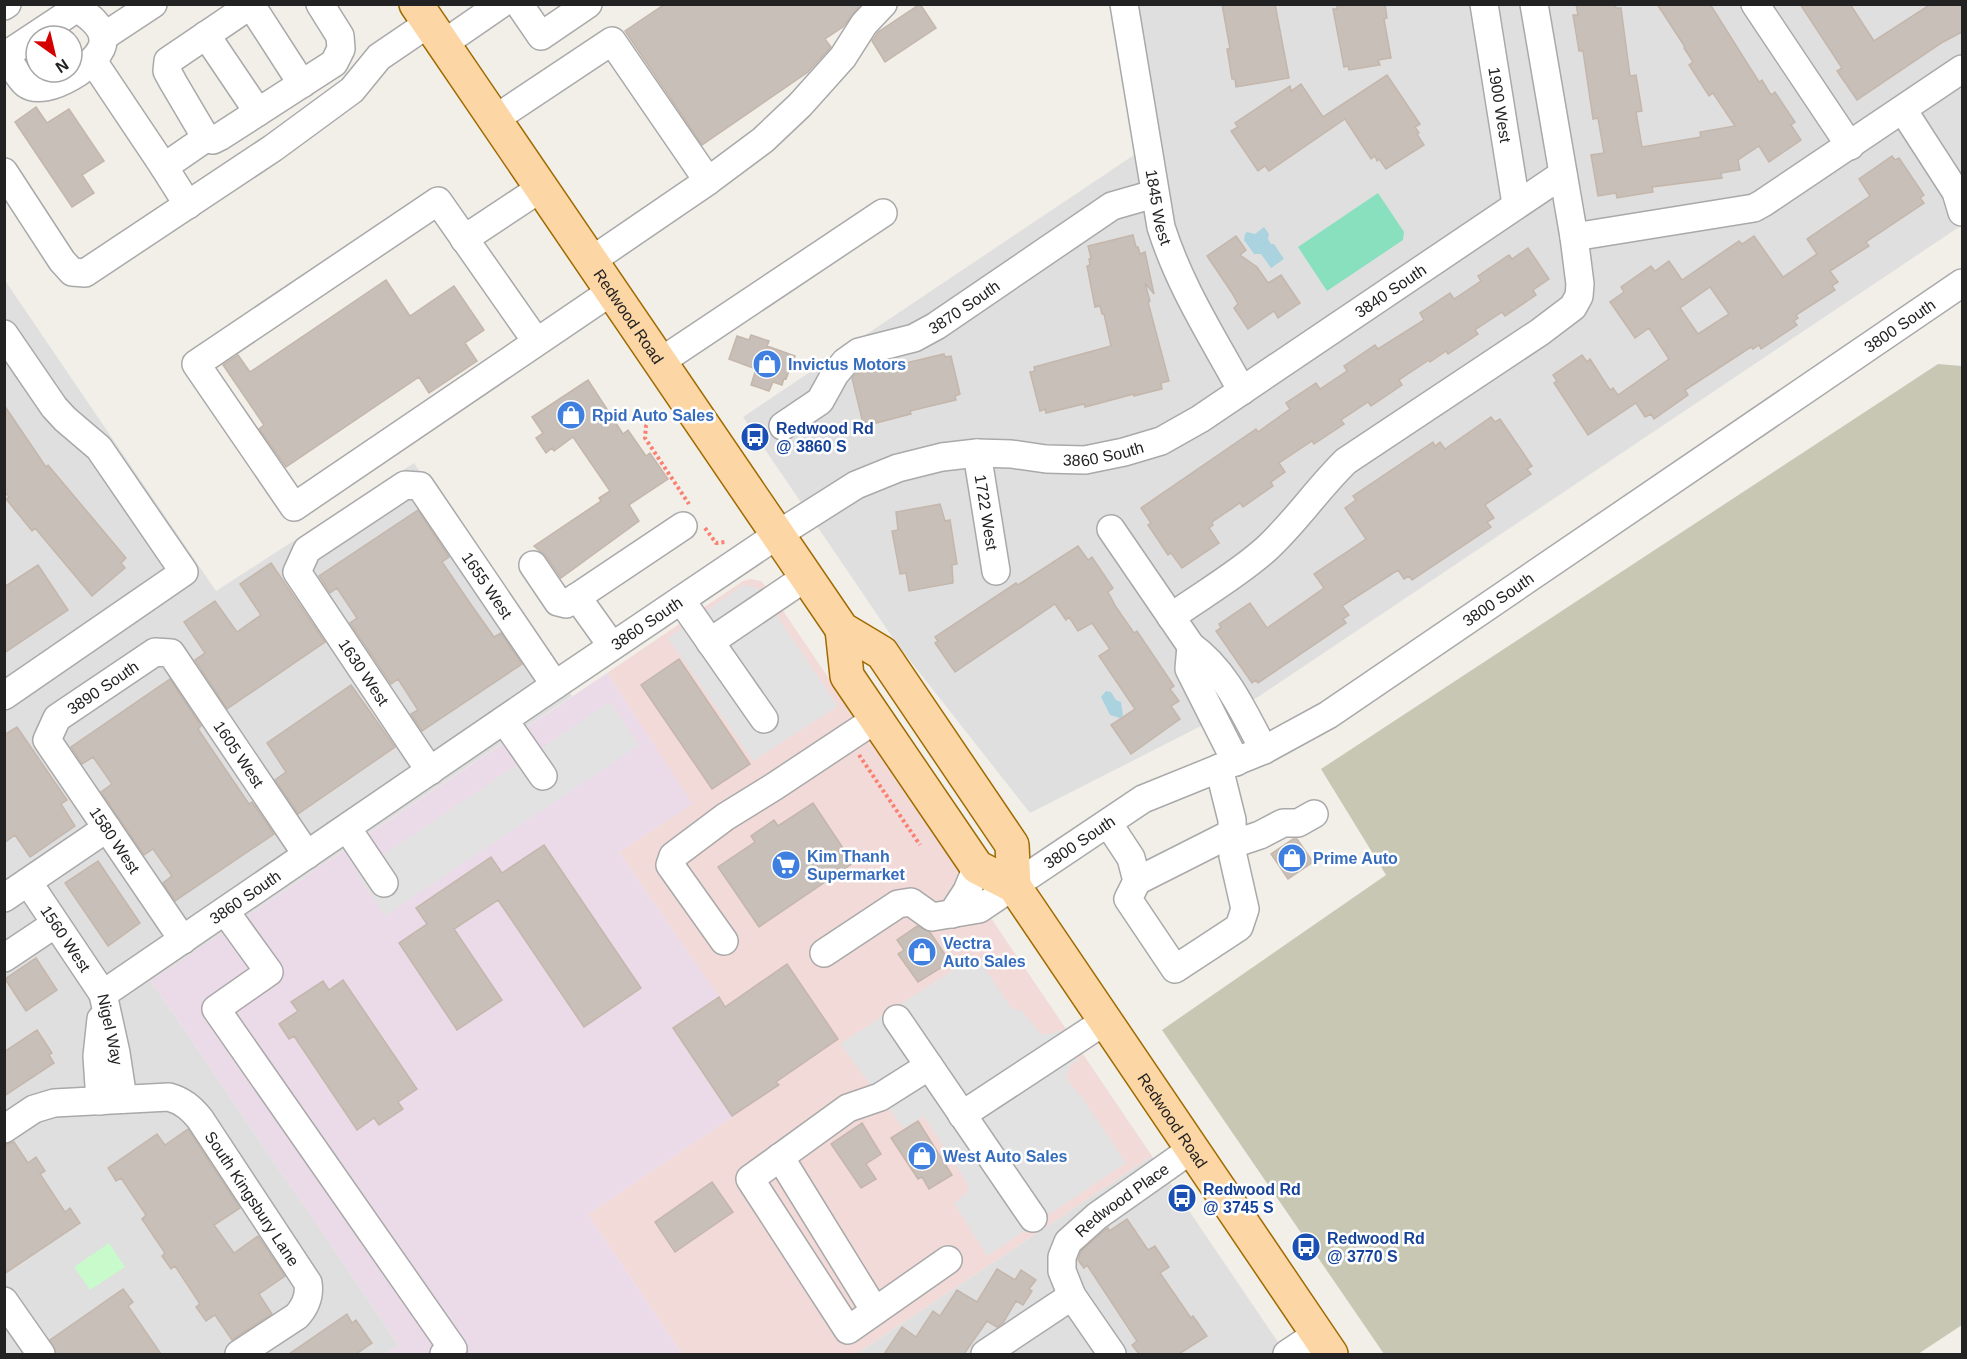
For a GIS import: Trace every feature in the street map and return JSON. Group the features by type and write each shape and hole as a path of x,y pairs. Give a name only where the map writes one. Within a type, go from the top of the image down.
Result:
{"main road":[{"name":"Redwood Road","path":"430,24 842,629 882,653 1012,845 1014,886"},
{"name":"Redwood Road","path":"842,629 847,676 977,867 1014,886 1324,1344"}],"street":[{"path":"153,4 98,49 61,83 50,87 26,84 5,54 74,6 94,21 98,49 188,205"},
{"path":"302,84 252,5 168,61 167,71 206,138 213,140 221,136 302,84 334,63 341,49 340,36 320,4"},
{"path":"4,172 62,261 72,272 85,273 273,148 352,90 379,57 430,24 501,4"},
{"path":"519,4 542,36 588,4"},
{"path":"591,261 708,181 763,140 800,105 843,57 864,24 883,4"},
{"name":"1845 West","path":"1124,4 1161,227 1172,261 1186,292 1242,391"},
{"name":"1900 West","path":"1484,4 1527,197"},
{"path":"1171,617 1265,550 1285,530 1327,479 1346,461 1573,307 1579,296 1580,284 1574,237 1534,4"},
{"path":"1755,4 1850,146"},
{"path":"206,35 258,112"},
{"path":"495,119 612,41 708,181"},
{"path":"1574,237 1754,208 1962,69"},
{"path":"1903,110 1956,192 1962,212"},
{"path":"164,166 206,138"},
{"name":"3840 South","path":"1242,391 1563,174"},
{"path":"464,239 541,188"},
{"name":"3870 South","path":"783,426 820,401 835,374 845,362 859,352 914,338 936,326 1112,206 1154,194"},
{"path":"536,341 438,201 196,364 294,507 612,291"},
{"path":"660,362 883,213"},
{"name":"3800 South","path":"824,953 898,904 911,902 932,917 979,909 1143,799 1264,750 1328,715 1962,283"},
{"path":"4,334 54,407 99,448 184,572 4,696"},
{"name":"3860 South","path":"103,994 612,646 856,485 898,468 942,457 977,453 1085,460 1124,452 1161,441 1242,391"},
{"name":"1722 West","path":"977,453 996,571"},
{"name":"1655 West","path":"297,572 307,550 405,485 420,486 555,685"},
{"path":"533,565 558,602 566,604 692,519"},
{"path":"1111,529 1191,645 1207,657 1235,696 1264,750"},
{"name":"1630 West","path":"297,572 430,771"},
{"path":"710,642 806,577"},
{"path":"577,597 612,646"},
{"path":"681,600 764,719"},
{"path":"1191,645 1189,669 1194,682 1213,713 1228,765 1232,820 1232,838 1233,856 1245,909 1239,927 1176,969 1128,899 1137,881 1232,838 1260,835 1282,824 1298,823 1314,814"},
{"name":"3890 South","path":"47,740 57,718 155,652 171,653"},
{"name":"1605 West","path":"171,653 307,855"},
{"path":"723,941 670,865 673,856 725,817 876,718"},
{"path":"504,720 543,776"},
{"name":"1580 West","path":"47,740 183,940"},
{"path":"1108,823 1131,858 1137,881"},
{"path":"4,898 107,828"},
{"path":"347,828 384,883"},
{"path":"952,914 967,891 977,867"},
{"name":"1560 West","path":"28,882 103,994"},
{"path":"225,910 269,972 216,1009 453,1349 444,1354"},
{"path":"4,958 56,924"},
{"name":"Nigel Way","path":"103,994 97,1056 111,1100"},
{"path":"897,1019 1033,1218"},
{"path":"962,1114 1105,1021"},
{"path":"929,1066 880,1097 848,1108 750,1179 848,1330 948,1260"},
{"name":"South Kingsbury Lane","path":"111,1100 169,1097 181,1100 191,1108 304,1275 309,1292 304,1308 297,1316 239,1354"},
{"path":"4,1129 42,1105 54,1102 111,1100"},
{"name":"Redwood Place","path":"1112,1354 1072,1296 1062,1271 1062,1257 1068,1242 1078,1231 1192,1149"},
{"path":"780,1157 875,1311"},
{"path":"985,1354 1072,1296"},
{"path":"4,1301 41,1354"},
{"path":"1287,1354 1324,1344"}],"path":[{"path":"650,420 646,426 645,438 692,519 716,543 729,541"},
{"path":"848,738 920,845"}],"shaded area":[{"path":"1113,5 1962,5 1962,225 1258,697 1030,813 897,644 743,417 1134,155"},
{"path":"4,279 216,591 414,463 572,696 151,981 399,1345 386,1354 5,1354"},
{"path":"1938,364 1962,366 1962,1325 1918,1354 1384,1354 1162,1030 1386,875 1321,769"},
{"path":"751,579 761,581 769,590 1152,1156 856,1354 682,1354 588,1214 779,1085 619,852 692,804 607,673 743,581"},
{"path":"743,585 758,588 838,706 753,761 668,638"},
{"path":"607,673 693,804 619,852 780,1085 588,1214 682,1354 386,1354 399,1345 151,981"},
{"path":"610,702 639,745 385,916 356,873"},
{"path":"976,955 1012,1009 1021,1010 1041,1034 1052,1034 1059,1030 1079,1060 1071,1064 1066,1078 1126,1163 987,1256 954,1203 967,1193 969,1186 924,1116 904,1129 840,1044"},
{"path":"1152,1156 1286,1354 856,1354"}],"green space":[{"path":"1378,193 1404,232 1403,240 1327,291 1298,247"},
{"path":"109,1243 125,1267 90,1290 74,1267"}],"water":[{"path":"1264,227 1269,234 1268,239 1271,244 1274,244 1284,259 1271,268 1261,254 1254,254 1244,240 1247,232 1255,234"},
{"path":"1106,691 1111,692 1116,700 1121,702 1123,716 1120,718 1110,715 1101,697"}],"building":[{"path":"665,4 861,4 843,27 825,39 831,47 808,72 702,145 625,31"},
{"path":"920,4 936,28 885,62 872,41 878,32"},
{"path":"1222,4 1275,4 1289,78 1236,87 1235,79 1232,79 1227,49 1230,49"},
{"path":"1337,4 1385,4 1387,18 1384,19 1391,58 1378,60 1380,65 1349,70 1348,66 1344,67 1333,9 1337,9"},
{"path":"1576,4 1615,4 1616,8 1621,8 1630,76 1636,75 1642,111 1636,112 1642,147 1701,137 1700,132 1735,126 1713,93 1709,96 1689,65 1693,62 1657,4 1710,4 1759,82 1762,80 1771,95 1775,92 1795,122 1791,125 1801,140 1769,162 1759,146 1738,160 1740,170 1721,173 1722,178 1652,187 1653,192 1617,198 1616,193 1598,196 1591,155 1604,153 1598,118 1593,119 1583,51 1579,51 1573,15 1578,15"},
{"path":"1800,4 1850,4 1874,41 1931,4 1962,4 1962,32 1943,42 1857,100 1837,71 1842,68"},
{"path":"1387,75 1420,124 1415,127 1424,145 1386,169 1375,156 1371,159 1345,119 1269,171 1265,166 1258,171 1231,131 1238,127 1235,123 1290,86 1291,91 1301,84 1323,117"},
{"path":"36,107 47,123 69,109 104,161 82,175 94,193 72,207 15,122"},
{"path":"1892,156 1895,160 1899,158 1924,195 1920,198 1924,203 1866,242 1869,246 1830,271 1838,282 1832,286 1835,290 1796,315 1798,318 1794,321 1797,325 1761,349 1759,345 1753,349 1751,347 1685,390 1688,395 1654,419 1651,414 1645,417 1636,403 1588,435 1554,383 1557,381 1553,375 1582,355 1587,362 1590,359 1610,390 1613,388 1618,395 1669,359 1649,328 1635,338 1610,302 1624,292 1621,287 1651,266 1655,271 1669,261 1682,280 1739,241 1742,244 1754,236 1783,277 1817,254 1807,239 1870,196 1859,179","holes":["1710,287 1729,314 1698,334 1680,308"]},
{"path":"1133,235 1140,254 1145,252 1154,294 1145,283 1150,301 1148,302 1169,381 1161,383 1162,389 1134,396 1134,394 1085,407 1084,404 1046,413 1045,409 1040,411 1030,372 1035,371 1034,367 1111,346 1104,314 1100,306 1095,307 1087,266 1090,265 1089,259 1091,258 1088,246"},
{"path":"1236,236 1246,250 1240,255 1257,267 1268,283 1281,275 1300,303 1278,318 1274,311 1248,329 1234,308 1238,304 1232,293 1207,256"},
{"path":"1528,248 1549,279 1533,290 1536,295 1505,316 1502,312 1475,330 1478,334 1448,354 1446,351 1430,362 1429,360 1399,380 1402,385 1371,406 1368,402 1341,420 1344,424 1314,444 1312,441 1279,463 1285,472 1271,482 1273,486 1243,507 1240,503 1212,522 1213,525 1209,528 1219,543 1182,568 1171,553 1168,555 1148,525 1151,523 1141,508 1256,429 1258,432 1290,409 1286,403 1316,383 1320,389 1347,371 1344,366 1375,345 1378,349 1424,320 1420,313 1450,293 1454,299 1481,281 1478,276 1509,255 1512,259"},
{"path":"386,280 410,316 454,286 484,330 465,343 477,361 429,393 419,377 286,467 259,429 264,425 223,365 238,355 250,372"},
{"name":"Invictus Motors","path":"751,335 769,341 767,346 795,356 782,385 773,382 769,391 751,385 756,369 729,359 737,336 749,340"},
{"path":"944,354 945,357 951,356 960,394 955,396 956,400 910,411 911,414 876,423 875,420 863,423 852,378 856,374 898,361 899,363 910,362"},
{"path":"588,380 623,434 628,430 646,456 650,453 668,479 629,505 639,521 561,578 546,556 534,546 601,501 599,498 610,491 573,437 554,451 552,448 546,453 536,438 543,433 532,417"},
{"path":"4,405 46,467 48,465 126,558 121,563 125,568 92,596 35,528 32,531 6,499 9,497 4,491"},
{"path":"1491,417 1495,422 1500,419 1532,466 1527,469 1531,474 1485,505 1494,518 1487,522 1491,527 1412,580 1409,576 1404,579 1398,570 1342,606 1349,615 1343,619 1346,623 1258,683 1256,680 1252,683 1216,631 1221,628 1219,624 1250,603 1267,628 1324,588 1314,574 1366,539 1345,508 1356,500 1353,496 1433,442 1435,446 1440,442 1445,449"},
{"path":"940,504 945,521 950,520 957,564 952,565 953,583 909,591 906,573 900,574 892,531 898,530 896,512"},
{"path":"418,510 449,557 442,562 494,637 501,633 522,664 422,731 411,714 418,710 398,679 391,684 350,623 357,618 337,588 330,593 319,576"},
{"path":"1078,546 1088,560 1092,557 1113,588 1108,592 1116,607 1134,633 1137,631 1174,686 1170,689 1179,701 1171,706 1180,719 1131,754 1111,725 1135,709 1099,656 1110,649 1092,623 1078,631 1069,617 1066,620 1055,604 955,672 935,643 938,641 935,637 1016,583 1018,585"},
{"path":"271,563 325,642 227,709 195,660 205,653 184,622 215,601 237,632 261,615 240,584"},
{"path":"38,565 68,610 4,653 4,587"},
{"path":"679,659 750,764 712,789 641,685"},
{"path":"170,679 201,726 198,729 249,804 252,802 274,834 175,901 163,883 172,876 153,849 144,855 101,792 112,784 93,757 82,764 71,747"},
{"path":"351,685 395,747 298,814 275,780 286,772 267,743"},
{"path":"17,727 67,800 61,804 75,826 30,857 15,835 4,843 4,735"},
{"name":"Kim Thanh Supermarket","path":"813,803 853,863 759,927 718,867 755,842 751,836 774,820 778,826"},
{"name":"Prime Auto","path":"1293,839 1297,839 1313,862 1288,879 1271,854"},
{"path":"544,845 641,988 584,1027 498,900 454,929 502,1000 457,1030 399,943 427,924 416,908 491,857 502,873"},
{"path":"98,861 140,923 108,946 65,883"},
{"name":"Vectra Auto Sales","path":"917,926 930,932 950,962 918,982 898,954 904,950 897,940"},
{"path":"36,958 57,990 26,1011 5,979"},
{"path":"787,964 838,1039 776,1082 779,1085 732,1116 673,1028 719,997 725,1007"},
{"path":"343,980 417,1089 398,1102 403,1109 379,1125 374,1118 357,1130 294,1036 289,1039 279,1024 298,1011 291,1002 323,981 329,990"},
{"path":"37,1030 52,1053 49,1055 54,1063 4,1096 4,1052"},
{"name":"West Auto Sales","path":"918,1121 952,1175 929,1189 922,1177 918,1179 891,1138"},
{"path":"862,1123 881,1154 866,1164 876,1179 861,1188 831,1144"},
{"path":"188,1129 240,1208 214,1225 234,1253 258,1236 285,1276 259,1294 272,1314 232,1340 215,1315 206,1321 196,1307 200,1304 175,1266 171,1269 162,1256 165,1253 142,1219 146,1215 121,1178 116,1181 108,1168 157,1134 165,1145"},
{"path":"14,1142 28,1163 36,1157 45,1171 40,1174 65,1212 70,1208 80,1223 4,1274 4,1145"},
{"path":"712,1182 733,1212 675,1252 655,1222"},
{"path":"1127,1219 1148,1250 1155,1246 1169,1267 1160,1273 1191,1318 1193,1316 1207,1336 1179,1354 1139,1354 1132,1345 1137,1341 1087,1265 1084,1268 1078,1260 1081,1251 1105,1230 1108,1228 1109,1231"},
{"path":"997,1269 1015,1280 1021,1270 1036,1280 1029,1289 1032,1291 1023,1305 1016,1301 1003,1323 997,1327 987,1321 964,1354 884,1354 902,1327 916,1337 933,1311 940,1316 957,1290 977,1302"},
{"path":"123,1289 133,1302 128,1306 161,1354 57,1354 50,1340"},
{"path":"347,1314 352,1323 356,1320 372,1343 356,1354 289,1354"}],"place":[{"name":"Invictus Motors","path":"767,364"},
{"name":"Rpid Auto Sales","path":"571,415"},
{"name":"Redwood Rd @ 3860 S","path":"755,437"},
{"name":"Prime Auto","path":"1292,858"},
{"name":"Kim Thanh Supermarket","path":"786,865"},
{"name":"Vectra Auto Sales","path":"922,952"},
{"name":"West Auto Sales","path":"922,1156"},
{"name":"Redwood Rd @ 3745 S","path":"1182,1198"},
{"name":"Redwood Rd @ 3770 S","path":"1306,1247"}]}
